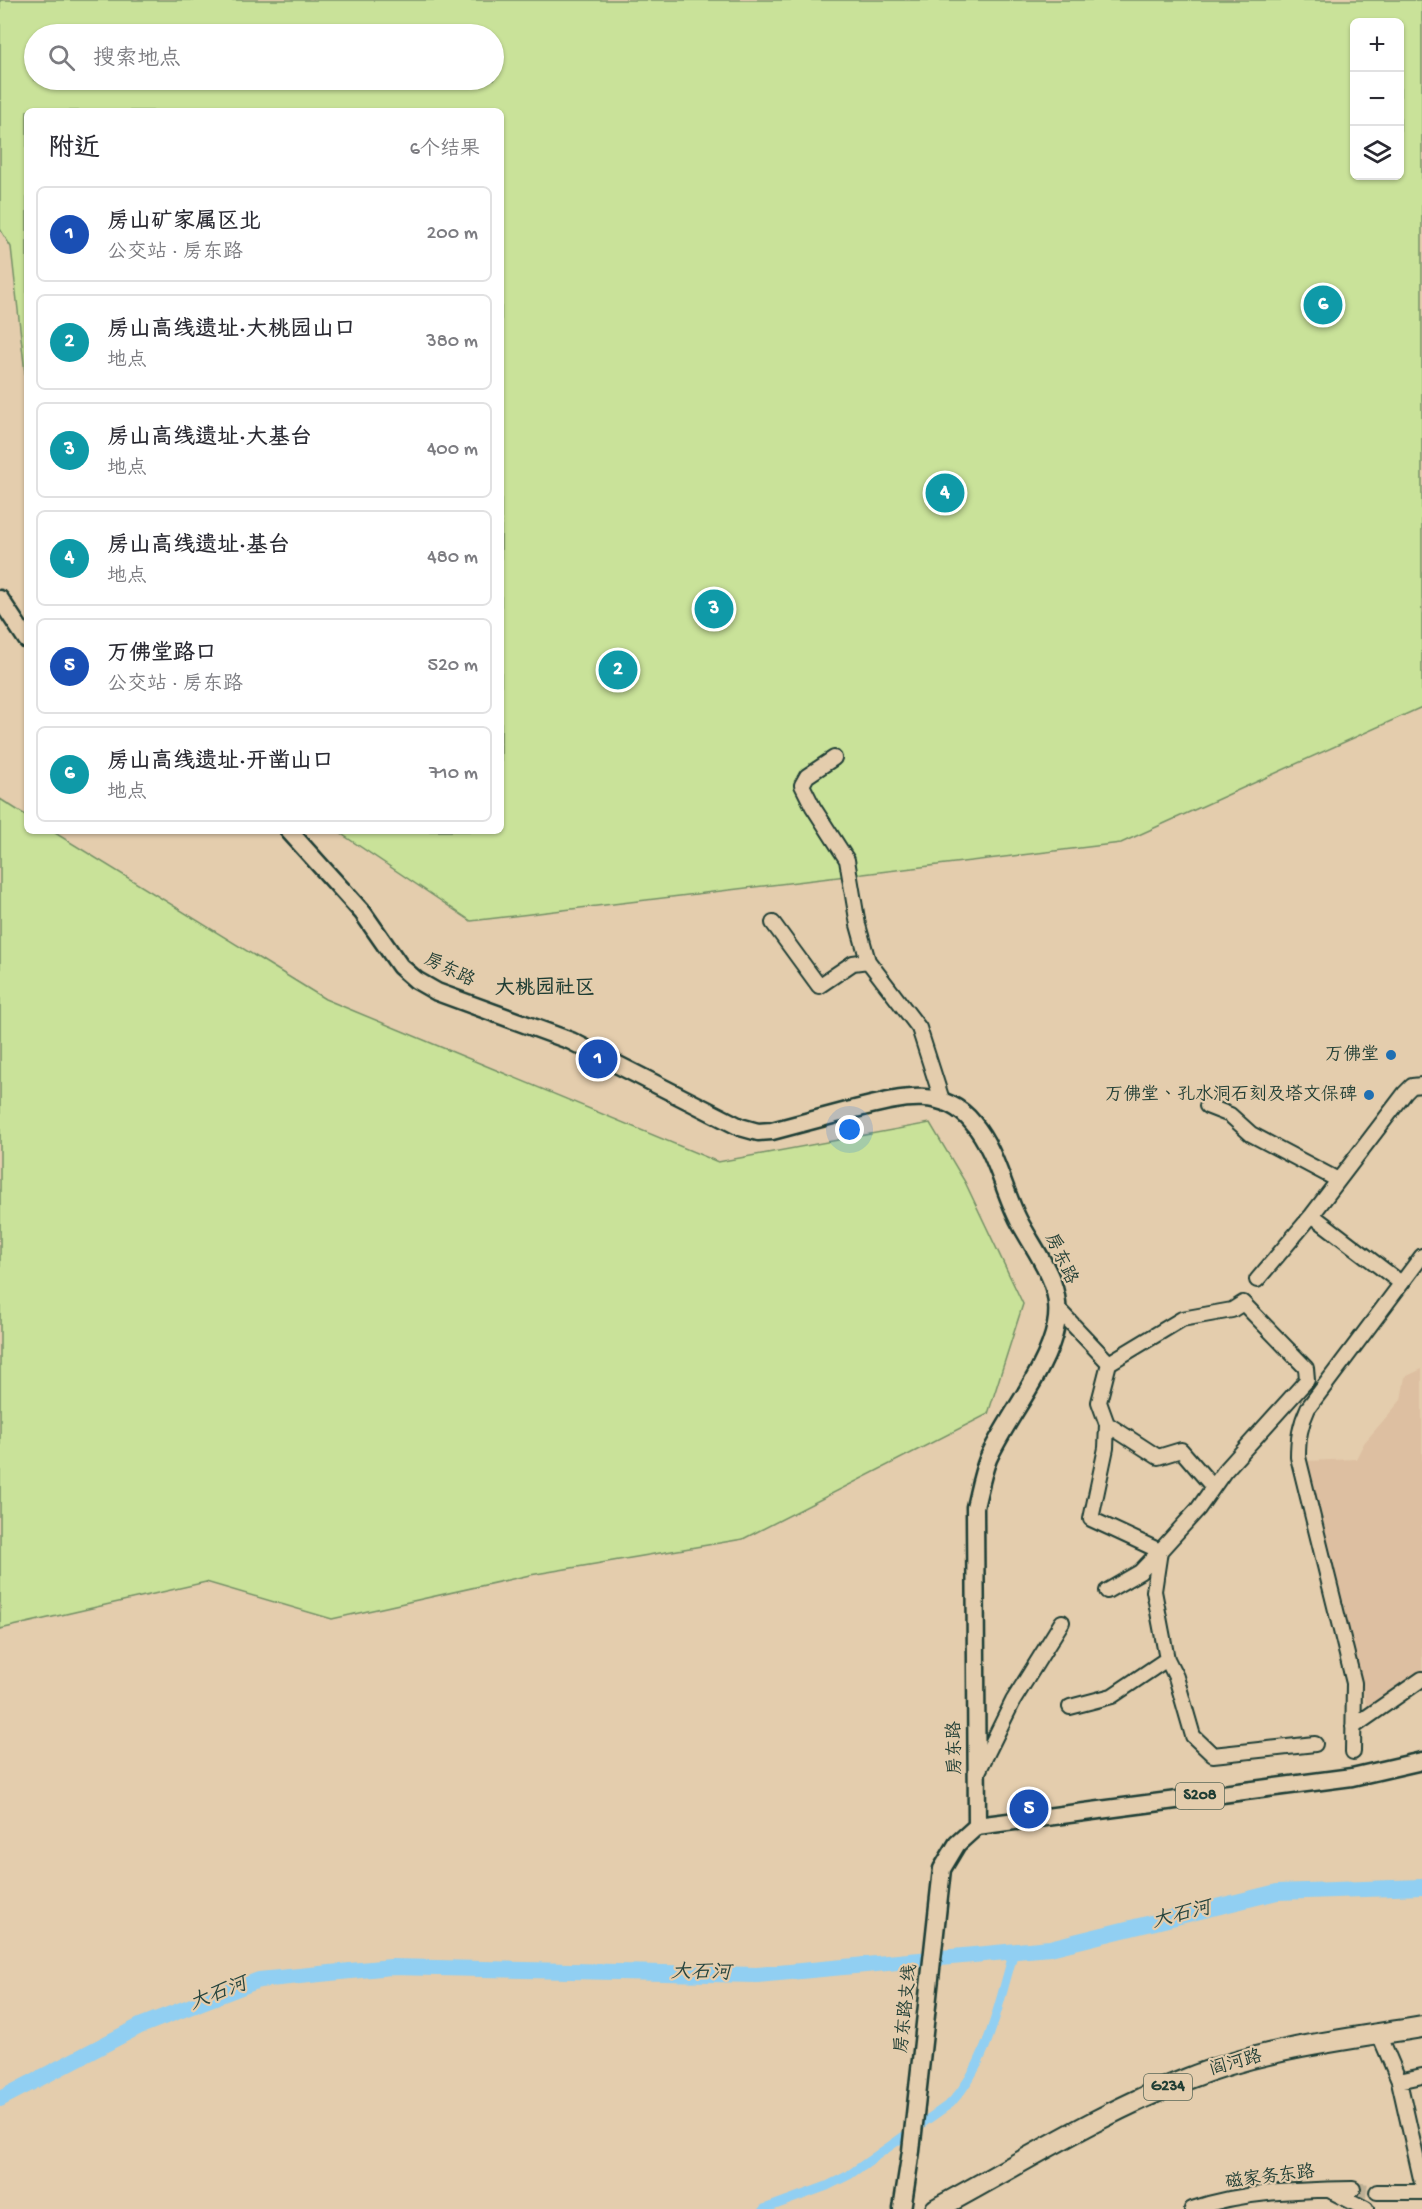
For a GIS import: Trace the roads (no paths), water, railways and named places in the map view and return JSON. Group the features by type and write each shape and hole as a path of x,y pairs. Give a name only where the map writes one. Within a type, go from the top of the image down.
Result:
{"highway":[{"name":"阎河路","path":"936,2209 1082,2130 1187,2079 1282,2051 1422,2026"}],"main road":[{"path":"0,599 24,635"},
{"name":"房东路","path":"292,834 363,913 400,966 416,980 445,995 571,1041 740,1126 758,1132 772,1131 904,1097 942,1100 958,1109 973,1122 985,1140 1019,1221 1046,1267 1057,1293 1059,1310 1048,1350 988,1460 975,1507 977,1826"},
{"name":"S208","path":"977,1826 1352,1777 1422,1761"},
{"name":"房东路支线","path":"902,2209 911,2151 942,1869 957,1844 977,1826"}],"street":[{"path":"834,758 807,776 802,784 813,807 847,860 858,924 868,961 919,1028 926,1058 942,1100"},
{"path":"773,923 819,986 853,963 868,961"},
{"path":"1257,1280 1312,1215 1405,1093 1412,1086 1422,1085"},
{"path":"1207,1106 1230,1115 1251,1134 1338,1180"},
{"path":"1312,1215 1401,1283"},
{"path":"1353,1752 1354,1683 1298,1457 1300,1425 1308,1408 1422,1256"},
{"path":"1107,1591 1140,1572 1160,1551 1198,1509 1224,1472 1307,1380 1306,1368 1243,1304 1232,1310 1182,1319 1109,1363 1099,1402 1107,1424 1106,1448 1091,1519 1160,1551"},
{"path":"1059,1310 1109,1363"},
{"path":"1107,1424 1158,1457 1181,1450 1213,1487"},
{"path":"1160,1551 1154,1591 1167,1659 1176,1677 1193,1736 1213,1755 1315,1744"},
{"path":"976,1775 1013,1701 1062,1622"},
{"path":"1070,1707 1112,1696 1167,1659"},
{"path":"1353,1727 1422,1679"},
{"path":"1382,2041 1398,2081 1422,2183"},
{"path":"1398,2081 1422,2076"},
{"path":"1328,2189 1366,2209"},
{"name":"磁家务东路","path":"1192,2209 1289,2190 1353,2189"},
{"path":"1377,2192 1422,2192"}],"waterway":[{"name":"大石河","path":"0,2099 140,2026 259,1980 391,1967 757,1975 1050,1948 1277,1892 1422,1887"},
{"path":"764,2209 827,2186 849,2175 951,2103 975,2069 991,2032 1014,1952"}],"tunnel":[{"path":"1353,2189 1377,2192"}],"place":[{"name":"房山高线遗址·开凿山口","path":"1323,305"},
{"name":"房山高线遗址·基台","path":"945,493"},
{"name":"房山高线遗址·大基台","path":"714,609"},
{"name":"房山高线遗址·大桃园山口","path":"618,670"},
{"name":"万佛堂","path":"1391,1055"},
{"name":"房山矿家属区北","path":"598,1059"},
{"name":"万佛堂、孔水洞石刻及塔文保碑","path":"1369,1095"},
{"name":"万佛堂路口","path":"1029,1809"}],"district":[{"name":"大桃园社区","path":"545,989"}]}
